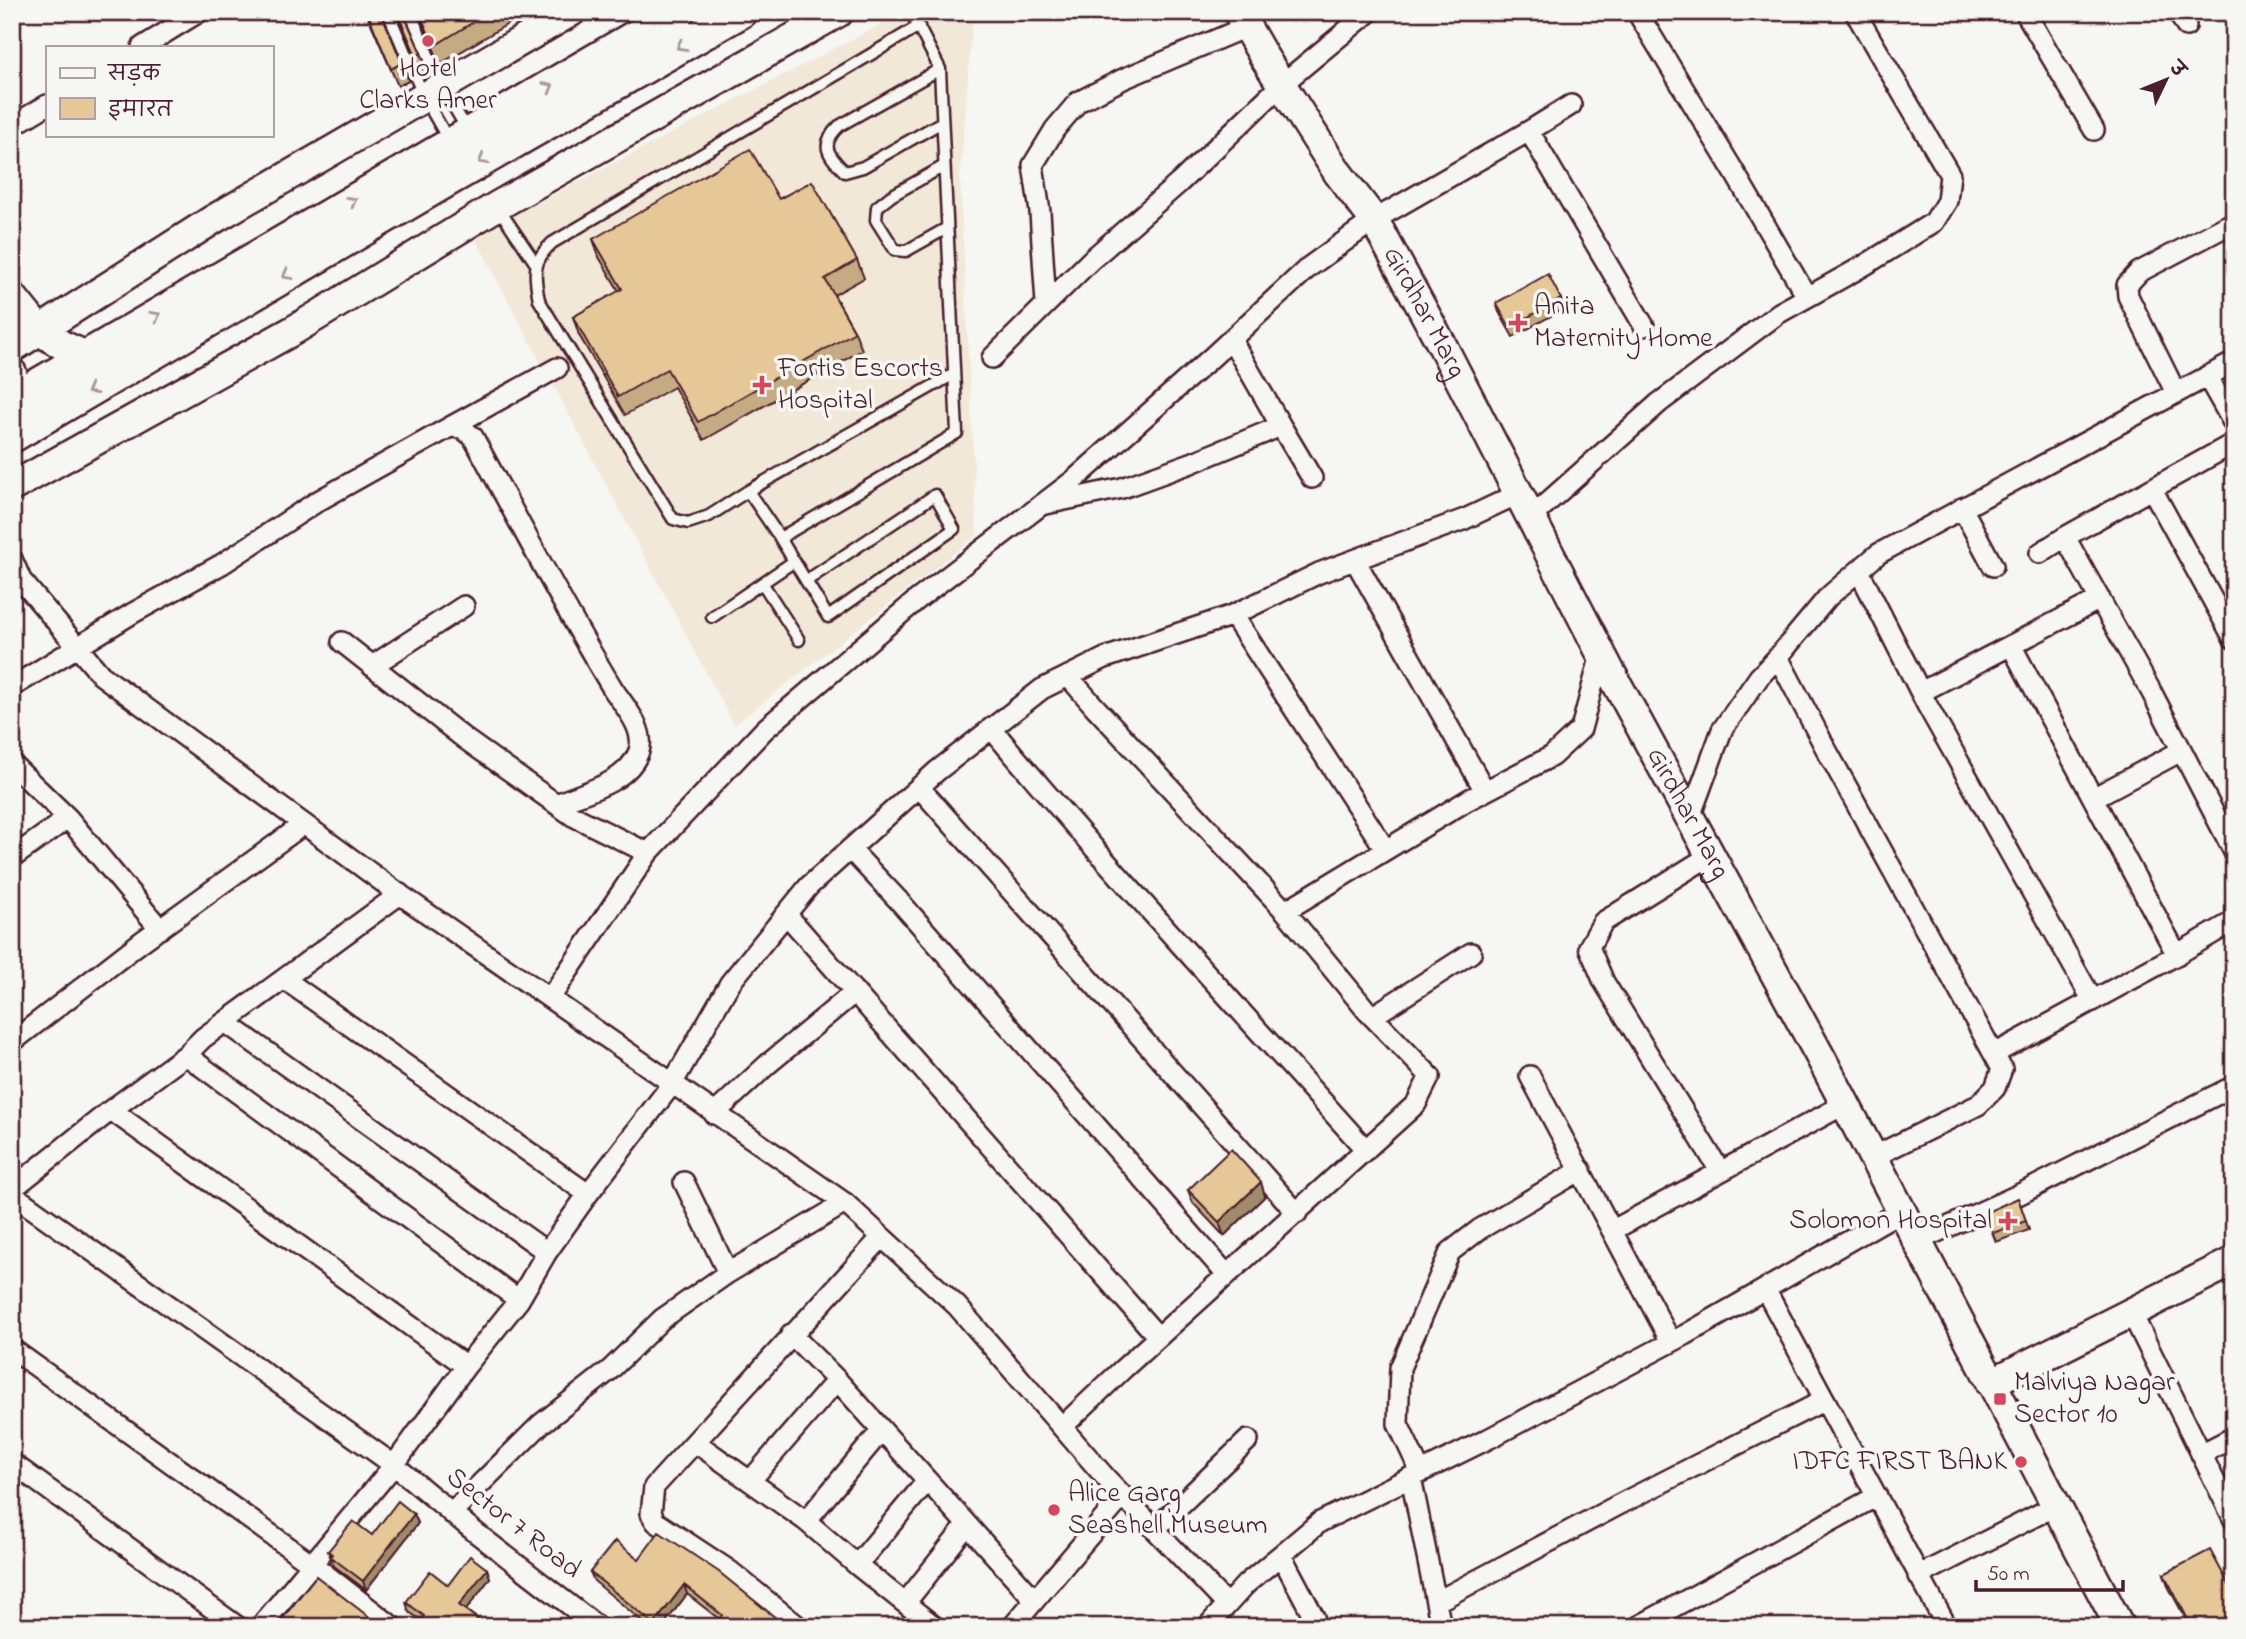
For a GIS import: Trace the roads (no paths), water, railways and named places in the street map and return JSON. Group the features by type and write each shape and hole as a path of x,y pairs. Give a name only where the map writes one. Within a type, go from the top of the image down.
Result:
{"main road":[{"path":"13,391 86,356 678,12"},
{"path":"12,436 740,12"}],"street":[{"path":"144,46 199,12"},
{"path":"12,348 214,219 571,12"},
{"path":"12,487 295,330 497,206 839,12"},
{"path":"992,358 1091,260 1179,183 1281,85 1369,12"},
{"path":"1637,12 1734,170 1807,298"},
{"path":"260,1627 394,1465 466,1366 519,1300 547,1252 588,1194 672,1084 730,983 809,886 919,787 1042,689 1105,658 1233,615 1320,573 1465,520 1524,506 1779,313 1865,265 1934,222 1947,201 1950,175 1855,12"},
{"path":"2025,12 2094,130"},
{"path":"1046,304 1040,212 1033,165 1055,129 1078,102 1242,20"},
{"name":"Girdhar Marg","path":"1242,20 1338,173 1374,220 1442,345 1605,663 1874,1157 2120,1627"},
{"path":"550,998 648,853 765,729 918,599 1074,480 1309,267 1374,220 1572,105"},
{"path":"12,126 46,106"},
{"path":"1530,131 1644,326"},
{"path":"2176,393 2128,296 2127,285 2139,272 2234,222"},
{"path":"12,296 40,331 86,356"},
{"path":"1231,339 1312,478"},
{"path":"1684,806 1722,730 1759,677 1828,597 1878,554 2234,362"},
{"path":"12,687 133,613 222,564 318,502 557,368"},
{"path":"2207,376 2234,424"},
{"path":"1041,506 1122,488 1281,426"},
{"path":"450,428 462,428 474,437 598,664 639,730 639,750 615,779 556,804"},
{"path":"2040,553 2234,443"},
{"path":"2152,489 2234,639"},
{"path":"1962,508 1993,566"},
{"path":"2065,537 2152,692 2234,852"},
{"path":"12,559 21,580 101,675 400,894 845,1203 957,1306 1123,1496 1227,1605"},
{"path":"1355,560 1485,791"},
{"path":"1859,570 2000,838 2093,1001"},
{"path":"1921,692 2100,599"},
{"path":"372,666 464,606"},
{"path":"1233,615 1385,849"},
{"path":"342,642 465,739 573,816 648,853"},
{"path":"2011,645 2177,955"},
{"path":"1778,657 1826,750 2002,1069 1994,1088 1978,1105 1874,1157"},
{"path":"1285,911 1385,849 1552,756 1581,729 1605,663"},
{"path":"1062,1427 1416,1104 1430,1076 1373,1016 1285,911 1068,676"},
{"path":"991,728 1120,879 1366,1150"},
{"path":"2093,798 2181,751"},
{"path":"12,764 68,818 160,929"},
{"path":"919,787 1297,1213"},
{"path":"12,858 68,818"},
{"path":"12,1042 304,824"},
{"path":"850,849 901,903 1227,1275"},
{"path":"1711,855 1603,922 1589,947 1604,982 1720,1171"},
{"path":"12,1191 111,1110 186,1055 203,1038 400,894"},
{"path":"786,914 1158,1337"},
{"path":"1994,1054 2177,955 2234,921"},
{"path":"1373,1016 1471,953"},
{"path":"284,979 588,1194"},
{"path":"715,1114 768,1064 855,992"},
{"path":"225,1022 547,1252"},
{"path":"186,1055 519,1300"},
{"path":"1530,1076 1671,1342"},
{"path":"1917,1241 2016,1196 2234,1086"},
{"path":"1613,1230 1845,1104"},
{"path":"111,1110 466,1366"},
{"path":"1441,1627 1416,1475 1398,1424 1400,1368 1450,1252 1480,1229 1581,1170"},
{"path":"684,1182 728,1273"},
{"name":"Sector 7 Road","path":"12,1191 394,1465 451,1513 598,1627"},
{"path":"451,1513 541,1423 610,1370 662,1319 728,1273 845,1203"},
{"path":"1207,1627 1246,1584 1320,1522 1671,1342 1901,1211"},
{"path":"799,1627 730,1571 656,1522 651,1514 654,1487 882,1237"},
{"path":"1991,1383 2234,1261"},
{"path":"1765,1289 1947,1627"},
{"path":"2132,1312 2234,1520"},
{"path":"791,1334 837,1380 1034,1600"},
{"path":"12,1349 312,1564 393,1627"},
{"path":"751,1480 837,1380"},
{"path":"1436,1602 1825,1399"},
{"path":"806,1521 881,1431"},
{"path":"2202,1454 2234,1437"},
{"path":"1155,1529 1248,1440"},
{"path":"695,1442 806,1521 935,1627"},
{"path":"12,1463 238,1627"},
{"path":"857,1565 927,1481"},
{"path":"1012,1627 1123,1496"},
{"path":"1637,1627 1877,1496"},
{"path":"1918,1576 2055,1506"},
{"path":"906,1602 967,1524"},
{"path":"1281,1555 1317,1627"}],"lane":[{"path":"388,12 459,138"},
{"path":"411,12 433,92 459,138"},
{"path":"780,538 957,433 940,69 911,12"},
{"path":"919,26 552,243 542,252 535,279 539,300 654,492 673,519 688,523 709,516 954,374"},
{"path":"940,69 839,126 829,136 827,149 845,172 863,167 943,122"},
{"path":"944,166 877,207 876,220 895,250 906,251 947,228"},
{"path":"497,206 537,264"},
{"path":"748,491 828,617 954,528 935,495 806,581"},
{"path":"712,617 793,562"},
{"path":"763,584 799,640"}],"place":[{"name":"Hotel Clarks Amer","path":"428,41"},
{"name":"Anita Maternity Home","path":"1518,323"},
{"name":"Fortis Escorts Hospital","path":"762,385"},
{"name":"Solomon Hospital","path":"2008,1221"},
{"name":"Malviya Nagar Sector 10","path":"2000,1399"},
{"name":"IDFC FIRST BANK","path":"2021,1462"},
{"name":"Alice Garg Seashell Museum","path":"1054,1510"}]}
